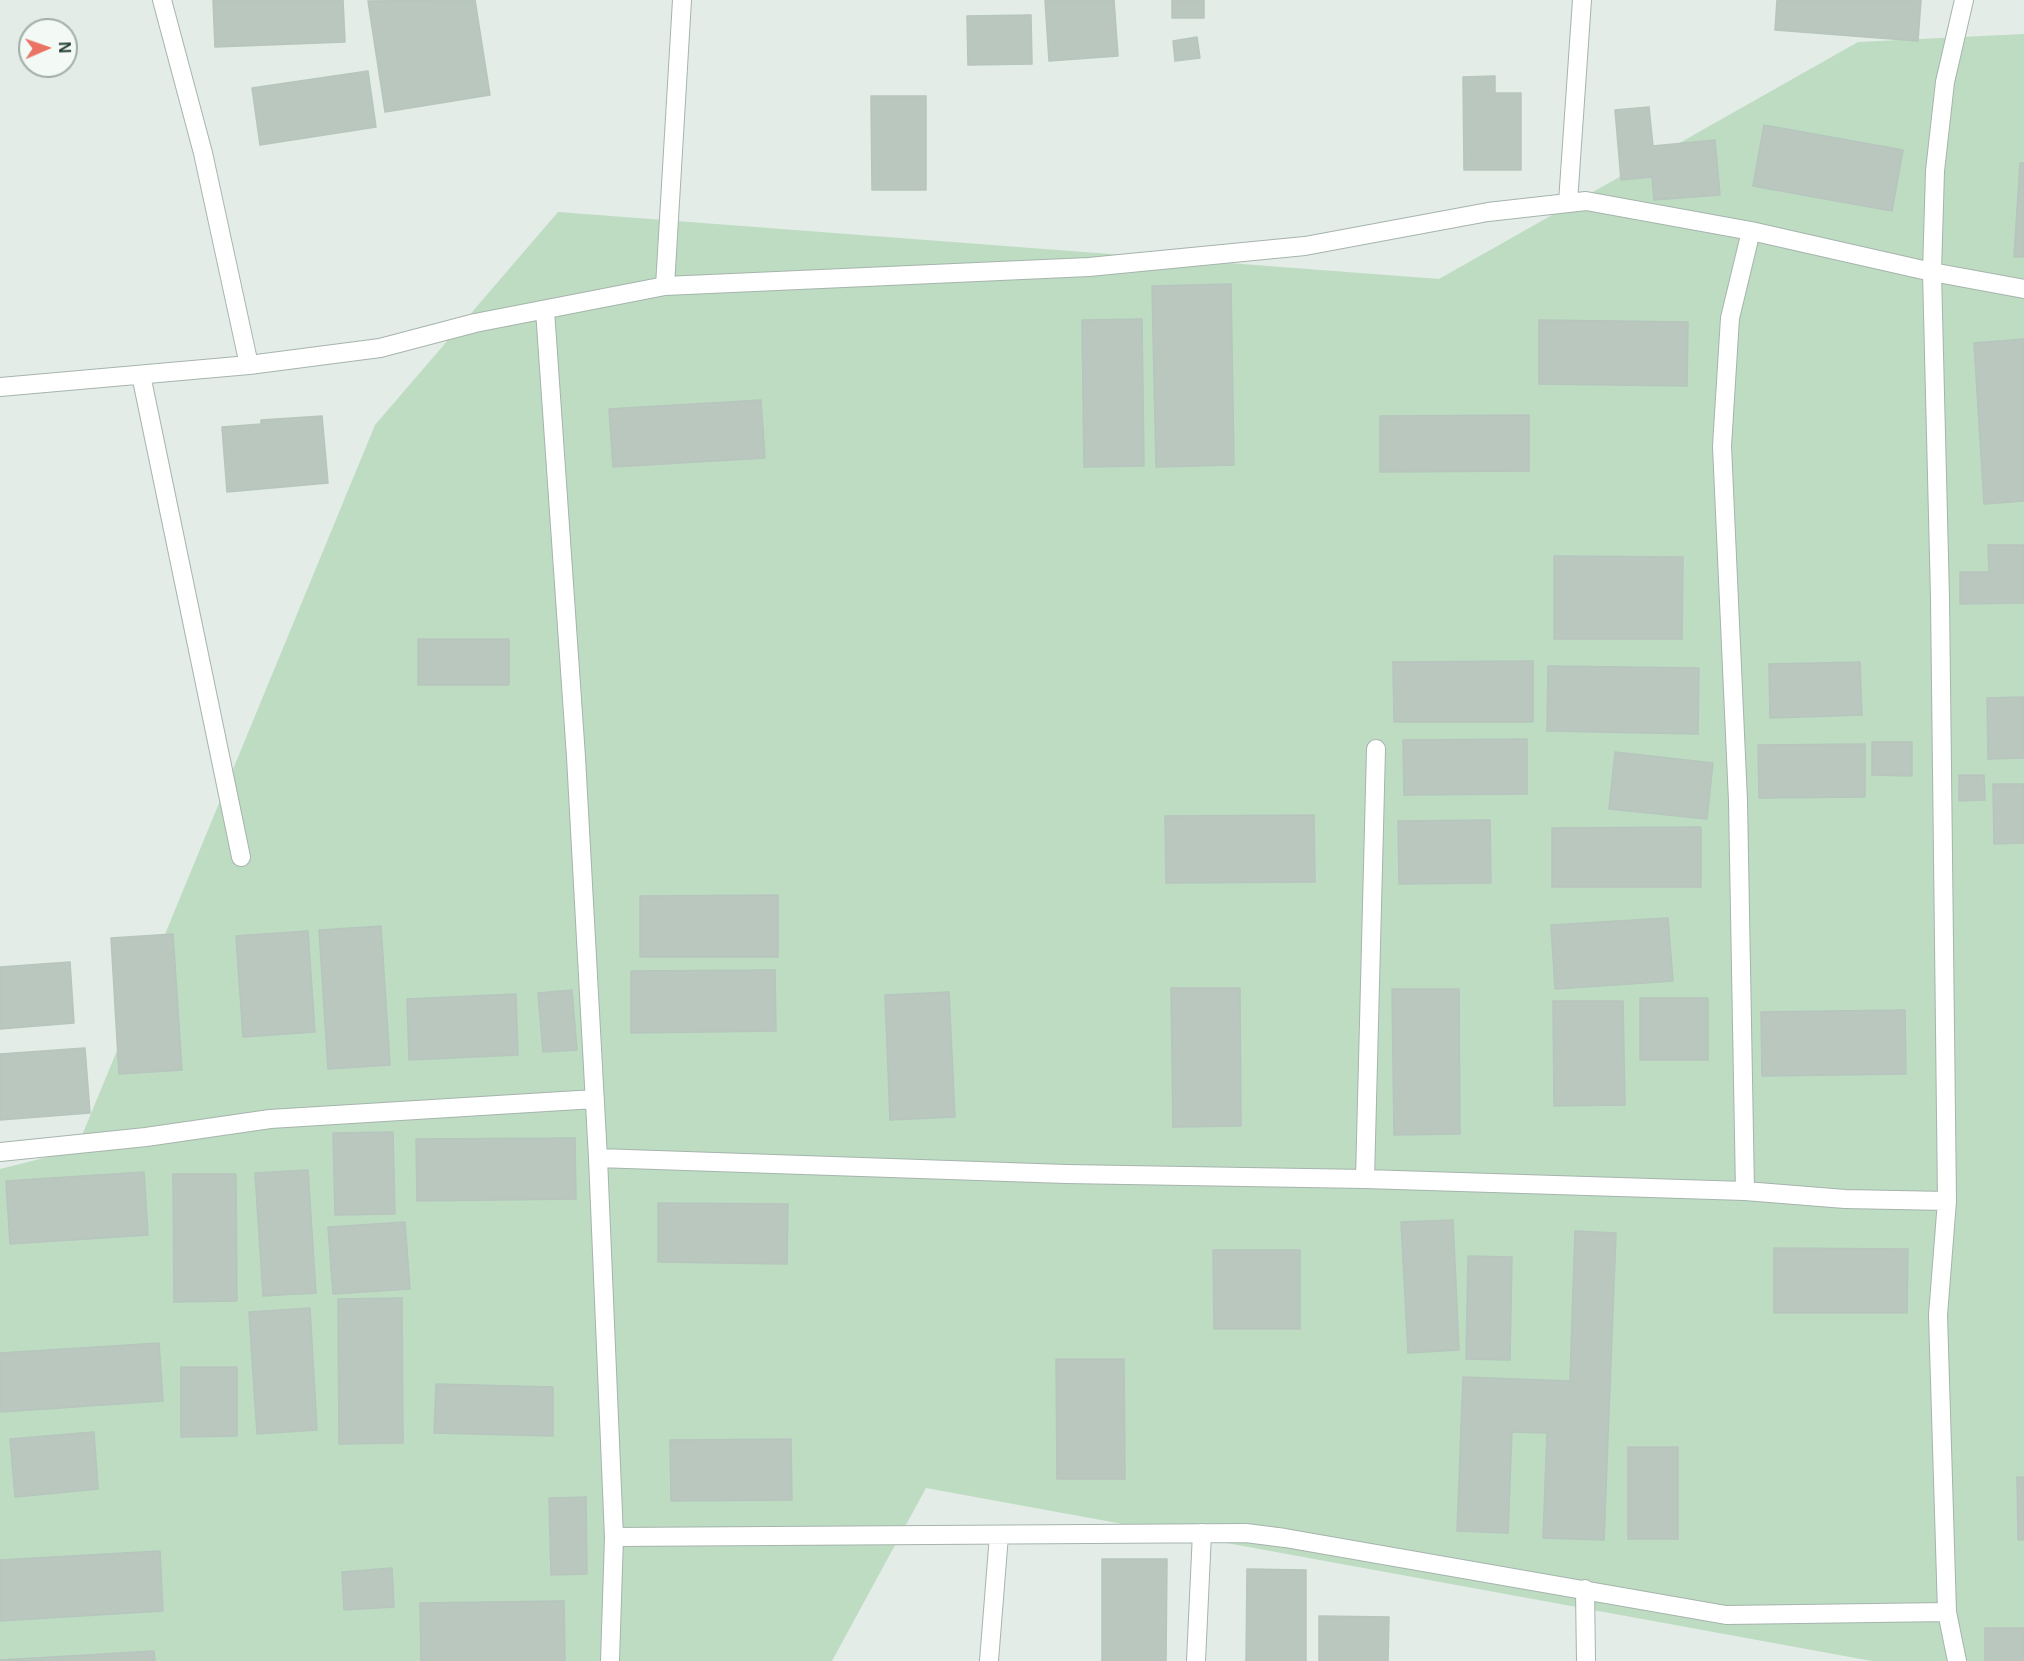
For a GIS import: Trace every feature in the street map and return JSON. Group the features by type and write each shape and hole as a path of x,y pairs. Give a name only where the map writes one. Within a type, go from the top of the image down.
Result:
{"street":[{"path":"162,0 203,153 249,365"},
{"path":"665,286 682,0"},
{"path":"1568,202 1582,0"},
{"path":"1957,1661 1947,1612 1938,1315 1947,1201 1940,598 1932,272 1935,171 1944,93 1964,0"},
{"path":"0,387 249,365 380,348 475,322 665,286 1112,265 1305,246 1488,212 1586,201 1751,231 1932,272 2024,289"},
{"path":"1744,1191 1738,801 1722,446 1730,318 1751,231"},
{"path":"545,310 576,757 598,1158 614,1537 610,1661"},
{"path":"141,375 241,856"},
{"path":"1365,1179 1376,749"},
{"path":"0,1152 146,1137 270,1119 595,1099"},
{"path":"598,1158 1066,1174 1365,1179 1744,1191 1845,1199 1947,1201"},
{"path":"1196,1661 1202,1533"},
{"path":"614,1537 1246,1533 1585,1589 1726,1615 1947,1612"},
{"path":"989,1661 999,1534"},
{"path":"1585,1589 1586,1661"}],"green space":[{"path":"2024,34 2024,1661 1872,1661 926,1488 832,1661 0,1661 0,1169 76,1150 375,425 558,212 1439,279 1858,42"}],"building":[{"path":"213,0 343,0 345,42 215,47"},
{"path":"475,0 490,95 385,112 368,1"},
{"path":"1045,0 1114,0 1118,56 1049,61"},
{"path":"1172,0 1204,0 1204,18 1172,18"},
{"path":"1777,0 1921,0 1918,41 1775,30"},
{"path":"1031,15 1032,64 968,65 967,16"},
{"path":"1197,37 1200,58 1175,61 1173,41"},
{"path":"368,71 376,127 260,145 252,88"},
{"path":"1495,76 1495,93 1521,93 1521,170 1464,170 1463,77"},
{"path":"871,96 926,96 926,190 872,190"},
{"path":"1649,107 1653,146 1715,140 1720,195 1654,200 1652,177 1621,180 1615,110"},
{"path":"1764,125 1903,150 1892,211 1753,186"},
{"path":"2020,163 2024,163 2024,257 2014,257"},
{"path":"1231,284 1234,465 1156,467 1152,286"},
{"path":"1142,319 1144,466 1084,467 1082,320"},
{"path":"1539,320 1688,322 1687,386 1539,384"},
{"path":"2024,339 2024,501 1984,504 1974,343"},
{"path":"761,400 765,458 613,467 609,409"},
{"path":"1529,415 1529,471 1380,472 1380,416"},
{"path":"322,416 328,483 227,492 222,427 261,424 261,420"},
{"path":"1988,545 2024,545 2024,603 1960,604 1960,572 1989,572"},
{"path":"1554,556 1683,557 1682,639 1554,639"},
{"path":"418,639 509,639 509,685 418,685"},
{"path":"1533,661 1533,722 1394,722 1393,662"},
{"path":"1860,662 1862,715 1770,718 1769,664"},
{"path":"1548,666 1699,668 1698,734 1547,731"},
{"path":"2024,697 2024,758 1988,759 1987,698"},
{"path":"1527,739 1527,794 1404,795 1403,740"},
{"path":"1872,742 1912,742 1912,776 1872,775"},
{"path":"1865,744 1865,797 1759,798 1758,745"},
{"path":"1615,752 1713,763 1707,819 1609,809"},
{"path":"1959,775 1984,775 1985,800 1959,801"},
{"path":"1993,784 2024,784 2024,843 1994,844"},
{"path":"1314,815 1315,882 1166,883 1165,816"},
{"path":"1490,820 1491,883 1399,884 1398,821"},
{"path":"1701,827 1701,887 1552,887 1552,828"},
{"path":"778,895 778,957 640,957 640,896"},
{"path":"1668,918 1673,981 1555,989 1551,925"},
{"path":"381,926 390,1065 328,1069 319,930"},
{"path":"308,931 315,1032 243,1037 236,936"},
{"path":"173,934 182,1070 119,1074 111,938"},
{"path":"70,962 74,1023 0,1029 0,967"},
{"path":"775,970 776,1031 631,1033 631,971"},
{"path":"1171,988 1240,988 1241,1126 1173,1127"},
{"path":"1392,989 1459,989 1460,1134 1394,1135"},
{"path":"572,990 577,1050 543,1052 538,993"},
{"path":"949,992 955,1117 890,1120 885,995"},
{"path":"516,994 518,1055 409,1060 407,999"},
{"path":"1640,998 1708,998 1708,1060 1640,1060"},
{"path":"1553,1001 1623,1001 1625,1105 1554,1106"},
{"path":"1905,1010 1906,1074 1762,1076 1761,1012"},
{"path":"85,1048 90,1113 0,1120 0,1054"},
{"path":"393,1132 395,1214 335,1215 333,1133"},
{"path":"575,1138 576,1199 417,1201 416,1139"},
{"path":"308,1170 316,1293 263,1296 255,1173"},
{"path":"144,1172 148,1235 10,1244 6,1181"},
{"path":"173,1174 236,1174 237,1301 174,1302"},
{"path":"658,1203 788,1204 787,1264 658,1262"},
{"path":"1453,1220 1459,1350 1408,1353 1401,1222"},
{"path":"405,1222 410,1289 333,1294 328,1227"},
{"path":"1575,1231 1616,1233 1604,1540 1543,1538 1547,1433 1512,1432 1508,1533 1457,1531 1463,1377 1570,1381"},
{"path":"1774,1248 1908,1249 1907,1313 1774,1313"},
{"path":"1213,1250 1300,1250 1300,1329 1214,1329"},
{"path":"1468,1256 1512,1257 1510,1360 1466,1359"},
{"path":"402,1298 403,1443 339,1444 338,1299"},
{"path":"310,1308 317,1430 257,1434 249,1312"},
{"path":"159,1343 163,1401 1,1412 0,1353"},
{"path":"1056,1359 1124,1359 1125,1479 1057,1479"},
{"path":"181,1367 237,1367 237,1436 181,1437"},
{"path":"436,1384 553,1387 553,1436 434,1433"},
{"path":"94,1432 98,1489 15,1497 10,1439"},
{"path":"791,1439 792,1500 671,1501 670,1440"},
{"path":"1628,1447 1678,1447 1678,1539 1628,1539"},
{"path":"2017,1477 2024,1477 2024,1540 2018,1540"},
{"path":"586,1497 587,1574 551,1575 549,1498"},
{"path":"160,1551 163,1611 0,1621 0,1560"},
{"path":"1102,1559 1167,1559 1166,1661 1102,1661"},
{"path":"392,1568 394,1607 344,1610 342,1572"},
{"path":"1247,1569 1306,1570 1306,1661 1246,1661"},
{"path":"564,1601 565,1661 421,1661 420,1603"},
{"path":"1319,1616 1389,1617 1388,1661 1319,1661"},
{"path":"1985,1628 2024,1628 2024,1661 1985,1661"},
{"path":"154,1651 155,1661 0,1661 0,1660"}]}
